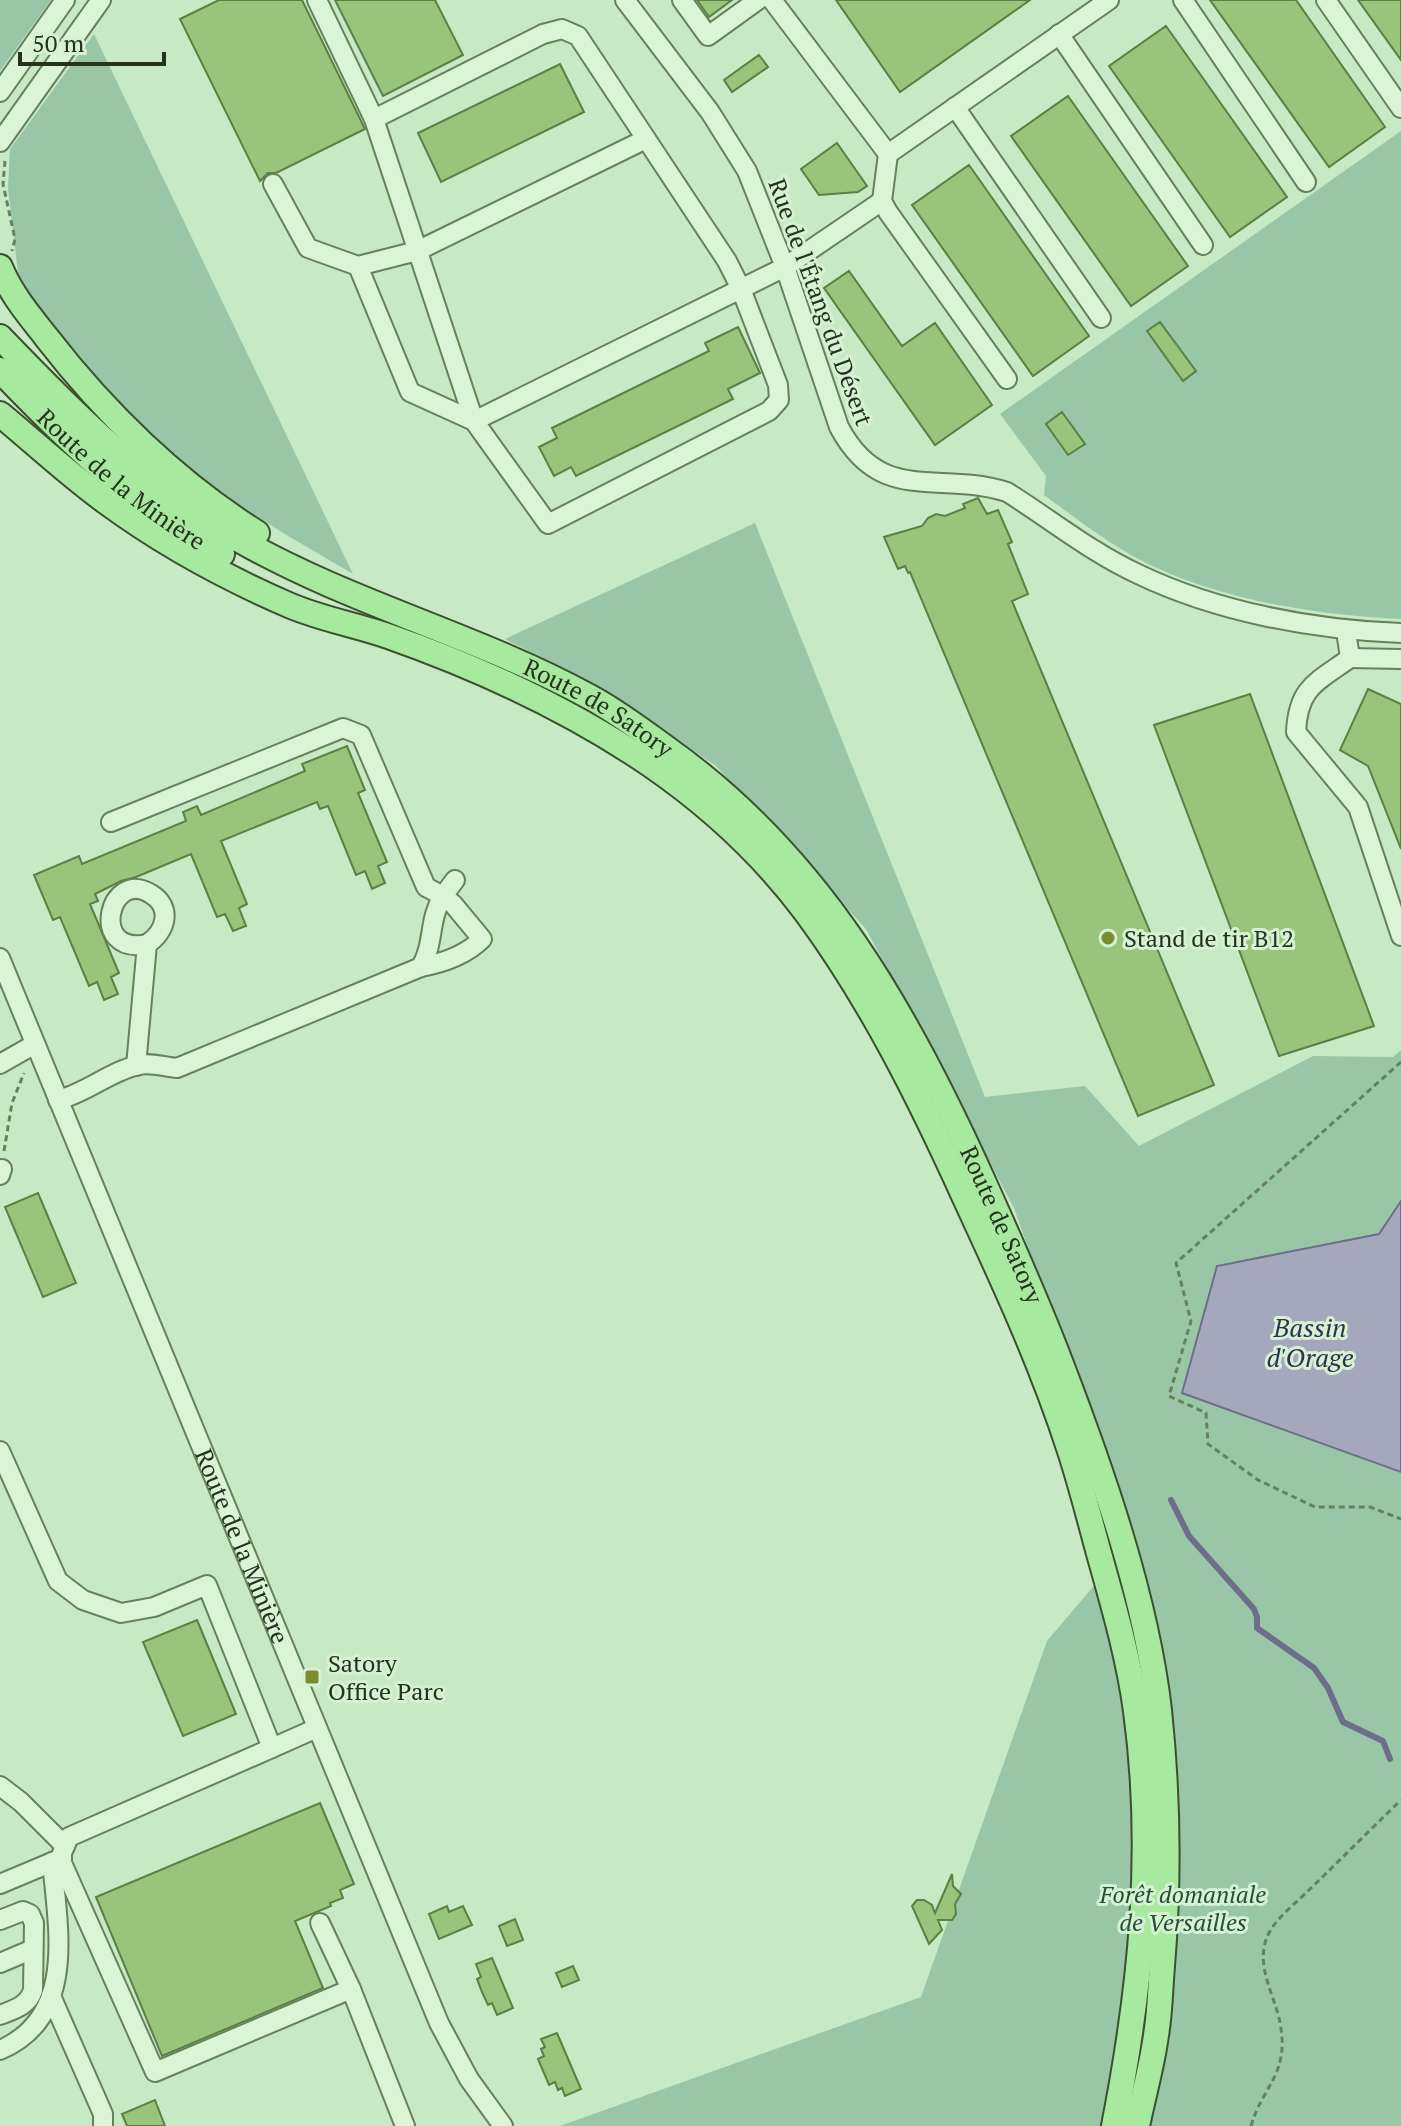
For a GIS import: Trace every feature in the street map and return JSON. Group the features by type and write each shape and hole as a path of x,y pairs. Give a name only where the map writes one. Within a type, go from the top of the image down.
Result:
{"main road":[{"path":"6,262 7,283 20,304 86,385 151,450 215,504 253,531 364,600"},
{"name":"Route de la Minière","path":"0,337 101,439 188,507 242,542 364,600"},
{"name":"Route de la Minière","path":"0,370 46,419 122,486 198,541 304,598 386,635"},
{"path":"0,414 103,499 165,542 296,608 386,635"},
{"name":"Route de Satory","path":"364,600 434,626 590,697 669,750 731,799 780,848 823,899 884,986 949,1106 1034,1293 1091,1443 1141,1612 1158,1705 1166,1808 1166,1908 1157,2033 1137,2126"},
{"name":"Route de Satory","path":"386,635 498,677 577,717 656,768 714,815 766,863 807,913 864,999 929,1120 1016,1307 1070,1449 1118,1619 1136,1710 1145,1812 1144,1923 1132,2034 1114,2126"}],"street":[{"path":"0,92 65,0"},
{"path":"3,150 101,0"},
{"path":"317,0 374,119 474,421 548,524 769,411 779,400 778,385 727,261 578,36 562,29 543,34 374,119"},
{"name":"Rue de l'Étang du Désert","path":"625,0 710,112 747,171 785,267 839,427 850,448 866,465 890,477 911,482 983,484 1007,492 1135,573 1175,591 1264,615 1346,631 1401,633"},
{"path":"682,0 708,36 758,0"},
{"path":"772,0 888,154 882,201 1007,379"},
{"path":"888,154 1109,0"},
{"path":"1183,0 1306,182"},
{"path":"1326,0 1401,108"},
{"path":"1059,34 1203,245"},
{"path":"955,107 1101,318"},
{"path":"273,184 308,248 358,266 417,251 646,139"},
{"path":"474,421 785,267 882,201"},
{"path":"358,266 410,392 474,421"},
{"path":"1346,631 1350,658"},
{"path":"1401,659 1350,658 1308,689 1297,708 1296,732 1358,807 1401,936"},
{"path":"58,1100 142,1064 177,1068 421,967 444,963 474,947 482,939 453,904 426,887 361,735 343,728 111,822"},
{"path":"421,967 430,951 434,910 455,880"},
{"path":"136,1066 147,944"},
{"name":"Route de la Minière","path":"0,958 439,2023 469,2079 503,2126"},
{"path":"0,1064 35,1044"},
{"path":"0,1451 58,1581 83,1600 121,1613 154,1607 207,1585 272,1748"},
{"path":"0,2050 29,2031 44,2013 57,1980 60,1855 69,1837 317,1728"},
{"path":"0,1786 21,1802 60,1855 155,2072 351,1989"},
{"path":"0,1884 60,1855"},
{"path":"0,1920 23,1911 30,1914 34,1923 33,1990 24,2005 0,2015"},
{"path":"320,1923 351,1989 405,2126"},
{"path":"0,1963 33,1949"},
{"path":"51,1996 103,2114 103,2126"}],"path":[{"path":"3,150 3,184 15,239 6,262"},
{"path":"1401,1062 1176,1263 1191,1321 1169,1396 1206,1413 1208,1444 1258,1480 1315,1507 1370,1507 1401,1519"},
{"path":"1,1172 12,1103"},
{"path":"1251,2126 1254,2114 1278,2074 1283,2051 1280,2023 1264,1967 1263,1954 1268,1934 1287,1911 1401,1800"}],"green space":[{"path":"0,0 51,0 0,71"},
{"path":"94,34 353,574 213,488 86,372 19,281 8,188 10,149"},
{"path":"1401,131 1401,619 1276,605 1186,580 1127,553 1044,495 1046,476 1000,414"},
{"name":"Forêt domaniale de Versailles","path":"755,523 985,1097 1085,1086 1139,1146 1313,1056 1393,1057 1401,1050 1401,2126 560,2126 921,1997 1047,1641 1126,1548 1069,1363 1014,1208 866,929 716,766 607,692 505,639"}],"water":[{"name":"Bassin d'Orage","path":"1401,1201 1401,1472 1182,1393 1217,1266 1379,1234"}],"building":[{"path":"219,0 302,0 365,129 276,173 268,173 260,181 180,19"},
{"path":"335,0 435,0 463,55 383,96"},
{"path":"697,0 732,0 709,17"},
{"path":"836,0 1030,0 900,92"},
{"path":"1210,0 1296,0 1385,127 1329,167"},
{"path":"1358,0 1401,0 1401,60"},
{"path":"1166,26 1287,197 1230,237 1109,66"},
{"path":"759,55 768,67 732,92 724,80"},
{"path":"560,64 584,112 441,182 418,133"},
{"path":"1068,96 1188,266 1131,306 1011,136"},
{"path":"837,143 867,186 858,192 819,195 801,169"},
{"path":"969,165 1089,336 1033,376 912,205"},
{"path":"849,271 902,346 935,323 992,405 935,445 824,288"},
{"path":"1160,322 1196,371 1183,381 1147,331"},
{"path":"738,327 760,373 728,389 733,399 576,476 571,467 554,476 539,447 557,438 552,428 709,351 705,343"},
{"path":"1062,412 1085,444 1068,455 1046,424"},
{"name":"Stand de tir B12","path":"978,498 987,514 998,510 1012,542 1008,544 1028,594 1012,601 1214,1085 1138,1116 910,572 905,566 898,569 884,537 922,526 936,514 945,516 965,508 963,504"},
{"path":"1368,689 1401,704 1401,849 1368,766 1340,750"},
{"path":"1250,694 1374,1026 1279,1056 1154,725"},
{"path":"347,746 365,790 358,793 387,862 378,866 385,883 372,889 365,871 356,875 328,806 320,809 317,802 221,841 247,904 239,908 246,926 233,931 225,914 217,917 191,854 95,894 98,901 90,904 119,973 111,977 118,994 104,1000 97,982 89,986 60,917 53,920 34,875 79,856 82,864 186,821 183,812 197,806 201,815 305,771 302,764"},
{"path":"38,1193 76,1283 43,1297 5,1207"},
{"path":"197,1620 236,1714 183,1736 143,1642"},
{"path":"320,1803 354,1884 340,1890 343,1898 330,1903 331,1906 295,1921 323,1988 162,2056 96,1897"},
{"path":"952,1874 953,1886 961,1894 955,1904 956,1914 952,1920 938,1920 942,1930 929,1944 912,1906 917,1900 924,1900 932,1905 935,1913"},
{"path":"447,1906 449,1912 463,1906 472,1925 439,1939 429,1914"},
{"path":"515,1919 523,1940 507,1946 499,1926"},
{"path":"492,1958 513,2008 497,2015 492,2003 488,2005 477,1979 481,1977 476,1964"},
{"path":"573,1966 579,1980 562,1987 556,1973"},
{"path":"557,2033 581,2089 565,2096 555,2082 549,2085 538,2059 544,2056 541,2049 545,2047 541,2039"},
{"path":"155,2100 165,2126 127,2126 122,2114"}],"waterway":[{"path":"1171,1500 1189,1536 1254,1609 1257,1628 1314,1668 1328,1688 1343,1722 1383,1741 1390,1759"}],"place":[{"name":"Stand de tir B12","path":"1108,938"},
{"name":"Satory Office Parc","path":"312,1677"}]}
